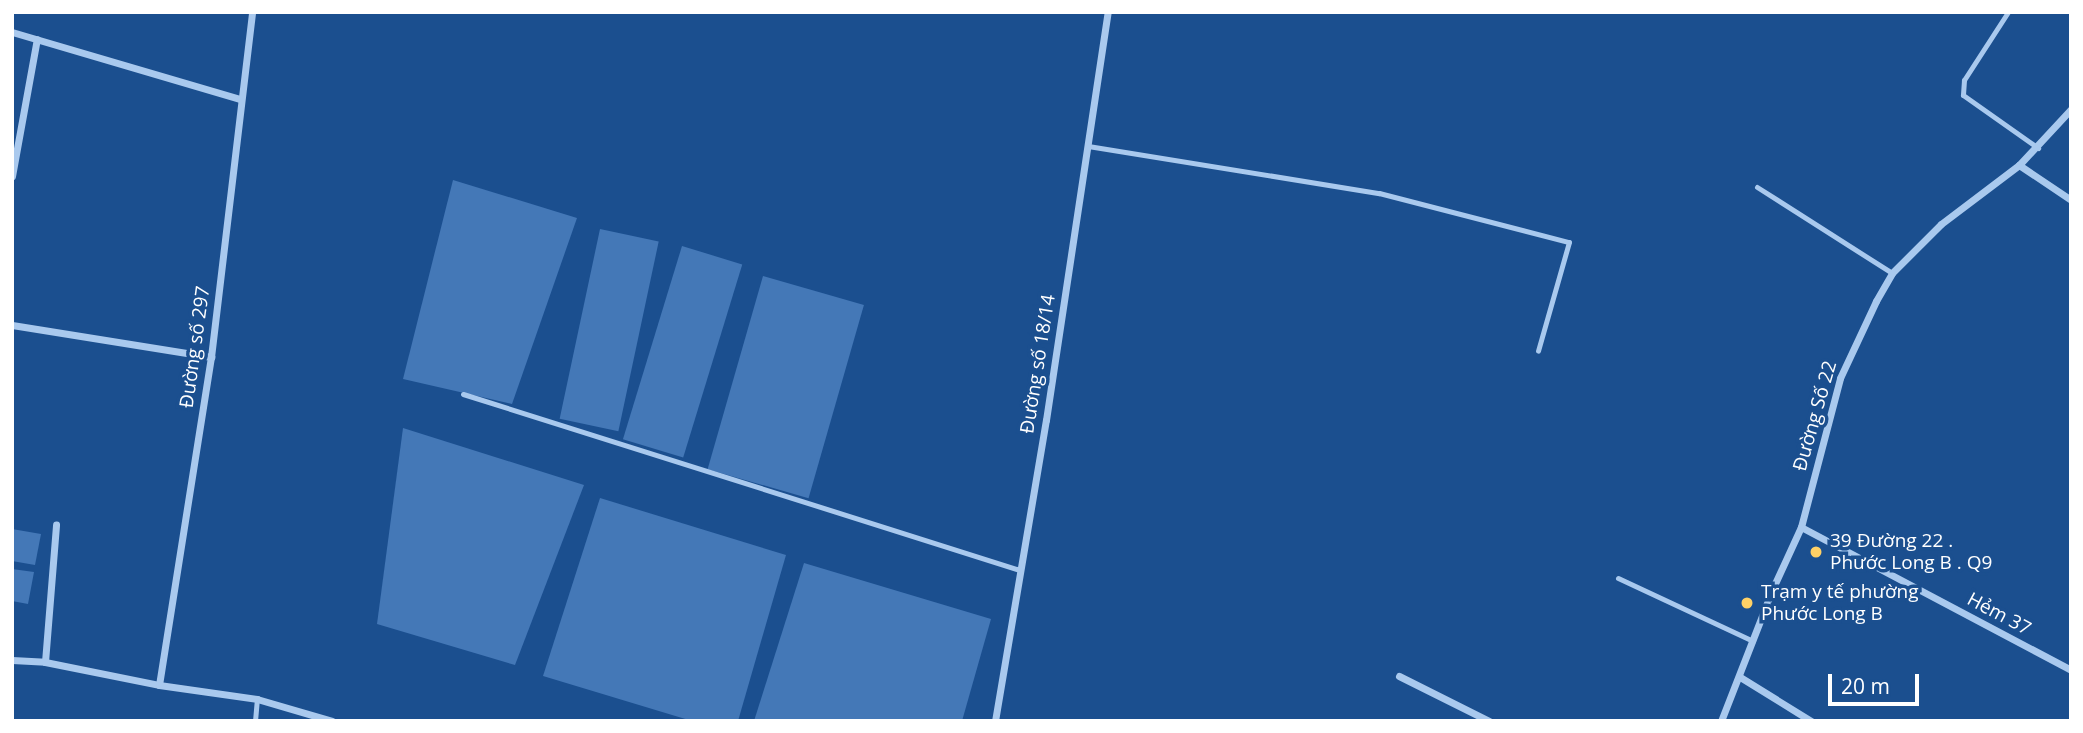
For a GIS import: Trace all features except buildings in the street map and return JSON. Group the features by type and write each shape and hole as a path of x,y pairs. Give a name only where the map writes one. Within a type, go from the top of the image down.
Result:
{"street":[{"name":"Đường số 297","path":"159,685 211,357 252,12"},
{"name":"Đường số 18/14","path":"995,721 1108,12"},
{"path":"12,32 240,99"},
{"path":"12,176 37,39"},
{"name":"Đường Số 22","path":"1721,721 1772,590 1801,527 1840,377 1892,273 1941,224 2019,166 2071,109"},
{"path":"2019,166 2071,200"},
{"path":"12,325 211,357"},
{"path":"45,662 56,524"},
{"name":"Hẻm 37","path":"1801,527 2071,670"},
{"path":"12,660 45,662 159,685 257,699 332,721"},
{"path":"1399,676 1489,721"},
{"path":"1740,677 1811,721"}],"lane":[{"path":"2008,12 1964,80 1963,94 2038,148"},
{"path":"1088,146 1379,192 1569,242 1538,351"},
{"path":"1757,187 1892,273"},
{"path":"463,394 1020,570"},
{"path":"1618,578 1753,641"},
{"path":"255,721 257,699"},
{"path":"1469,721 1473,712"}],"place":[{"name":"39 Đường 22 . Phước Long B . Q9","path":"1816,552"},
{"name":"Trạm y tế phường Phước Long B","path":"1747,603"}]}
